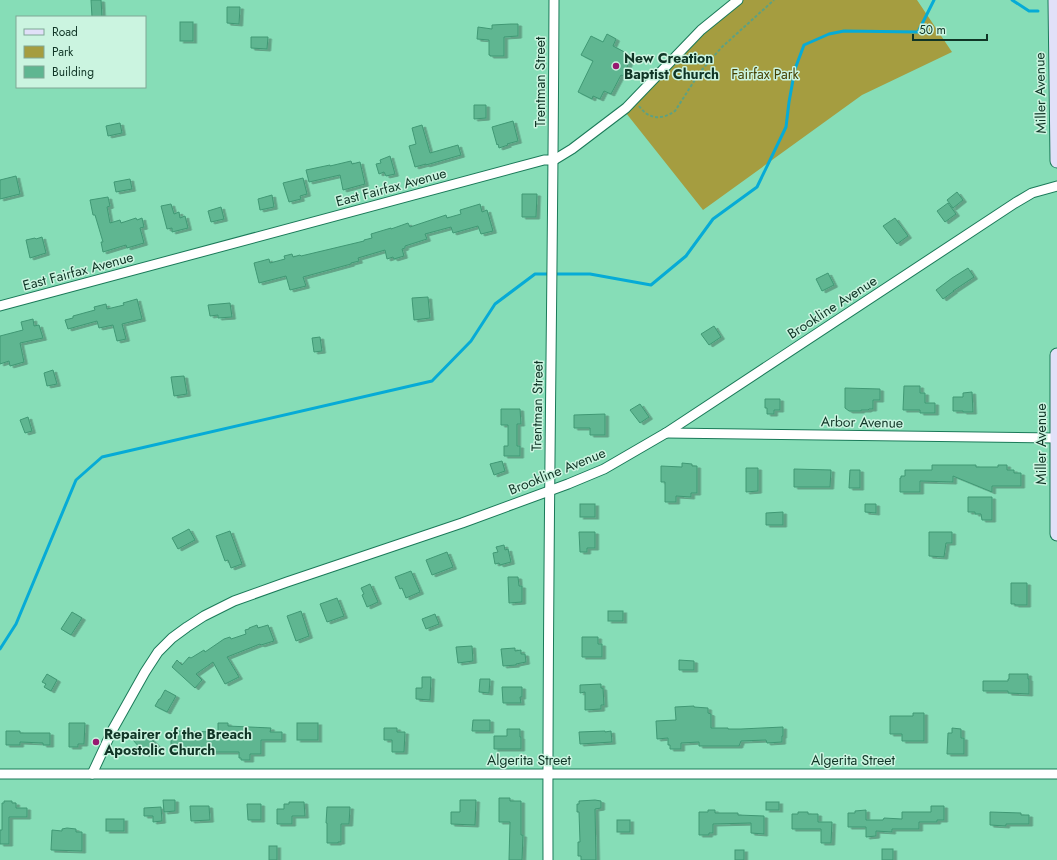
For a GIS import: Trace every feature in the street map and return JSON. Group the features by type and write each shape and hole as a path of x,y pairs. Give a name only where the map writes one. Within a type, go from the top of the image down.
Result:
{"main road":[{"name":"Miller Avenue","path":"1055,0 1057,161"},
{"name":"Miller Avenue","path":"1057,354 1057,534"}],"street":[{"name":"Trentman Street","path":"548,860 549,490 554,160 554,0"},
{"name":"East Fairfax Avenue","path":"0,306 544,160 554,160 572,149 626,108 701,30 738,0"},
{"name":"Brookline Avenue","path":"92,774 113,729 158,652 172,638 204,616 240,598 462,522 604,469 666,433 1015,203 1032,193 1057,186"},
{"name":"Arbor Avenue","path":"666,433 1057,438"},
{"name":"Algerita Street","path":"0,774 1057,774"}],"path":[{"path":"633,100 648,115 663,117 675,111 700,72 722,47 774,0"}],"green space":[{"name":"Fairfax Park","path":"740,0 917,0 952,52 862,95 703,210 626,113 686,49"}],"building":[{"path":"91,0 101,0 102,16 92,16"},
{"path":"227,7 240,7 239,24 227,23"},
{"path":"180,22 193,22 193,41 180,41"},
{"path":"518,24 518,36 504,37 504,56 490,56 489,40 477,39 478,27 492,29 492,25"},
{"name":"New Creation Baptist Church","path":"607,34 616,39 613,46 632,56 623,76 621,75 611,94 604,91 600,99 593,96 592,99 578,92 593,61 581,55 591,36 603,42"},
{"path":"251,37 268,37 267,49 251,48"},
{"path":"474,105 486,105 486,118 474,119"},
{"path":"513,121 518,141 499,148 492,127"},
{"path":"120,123 122,133 108,136 106,126"},
{"path":"422,125 430,153 458,145 461,155 415,167 409,146 416,144 412,128"},
{"path":"390,156 395,174 386,176 384,172 379,174 376,164 381,163 380,160"},
{"path":"351,161 352,164 360,162 365,184 343,190 340,175 309,182 306,170"},
{"path":"16,176 20,194 0,199 0,180"},
{"path":"303,178 307,194 300,196 301,199 289,202 283,183"},
{"path":"130,179 132,189 116,192 114,182"},
{"path":"957,192 963,200 953,208 947,200"},
{"path":"522,194 537,194 536,217 522,217"},
{"path":"272,195 274,207 260,210 258,199"},
{"path":"108,197 110,206 107,207 110,223 120,220 121,223 136,218 137,220 142,218 144,227 140,228 144,243 127,248 126,245 103,252 101,242 103,242 95,215 93,215 90,200"},
{"path":"948,203 956,214 945,222 937,211"},
{"path":"171,204 174,214 179,212 180,218 185,216 188,228 172,232 172,228 167,229 161,206"},
{"path":"480,204 482,212 487,210 493,231 481,234 478,226 453,233 451,227 425,234 427,239 405,246 405,248 402,249 404,256 394,259 393,257 387,259 385,250 358,258 359,261 351,264 303,277 306,286 290,290 286,276 259,283 254,263 269,259 270,263 285,259 284,256 292,254 293,257 301,256 364,241 372,238 371,234 408,223 410,227 446,215 447,218 461,214 460,210"},
{"path":"221,207 224,219 211,222 208,211"},
{"path":"895,218 908,236 897,244 883,226"},
{"path":"42,237 46,253 30,258 26,240"},
{"path":"968,268 974,277 943,299 936,290"},
{"path":"828,273 834,285 822,291 816,279"},
{"path":"428,297 430,318 414,320 412,298"},
{"path":"137,299 142,319 122,324 126,339 117,341 113,325 99,328 97,321 68,329 65,320 73,318 73,316 95,310 94,307 106,304 107,309 124,305 123,303"},
{"path":"230,303 232,317 218,318 218,315 210,316 208,305"},
{"path":"33,319 34,326 39,325 43,338 20,343 24,362 10,366 9,361 0,364 0,336 23,330 21,322"},
{"path":"714,326 721,337 709,345 701,334"},
{"path":"320,337 322,351 314,352 312,338"},
{"path":"53,370 57,384 47,386 44,373"},
{"path":"184,376 187,394 174,396 171,377"},
{"path":"904,386 920,386 920,393 925,393 925,403 935,403 935,413 920,413 920,410 903,410"},
{"path":"845,388 880,389 880,400 873,400 873,409 849,411 845,408"},
{"path":"972,392 973,412 953,411 953,397 963,397 963,393"},
{"path":"765,399 780,399 780,410 774,410 774,414 767,414"},
{"path":"640,404 649,417 640,423 630,410"},
{"path":"501,409 520,409 521,424 517,424 517,446 520,446 520,456 504,456 504,446 508,446 508,425 501,425"},
{"path":"605,414 605,435 590,435 590,428 574,428 574,415"},
{"path":"28,417 32,431 25,433 20,420"},
{"path":"502,461 505,471 494,475 490,464"},
{"path":"682,463 697,466 697,493 691,493 691,497 676,496 676,502 665,502 665,482 661,482 661,466 682,467"},
{"path":"932,465 976,465 976,467 998,467 998,465 1007,465 1007,470 1014,470 1014,473 1021,473 1021,486 992,486 992,492 953,476 953,482 920,481 920,492 900,492 900,478 901,476 905,476 905,470 932,470"},
{"path":"746,468 758,468 758,491 746,492"},
{"path":"794,469 831,470 830,487 794,487"},
{"path":"850,470 860,470 860,488 849,488"},
{"path":"968,497 992,497 992,520 982,520 981,514 968,512"},
{"path":"580,504 595,504 595,517 580,517"},
{"path":"865,504 876,504 876,513 865,512"},
{"path":"783,512 783,525 766,525 766,513"},
{"path":"189,529 195,540 178,549 172,538"},
{"path":"230,531 242,564 231,568 228,560 225,561 216,536"},
{"path":"579,532 595,532 595,548 587,548 587,552 580,552"},
{"path":"929,532 952,532 952,543 946,543 944,557 929,556"},
{"path":"504,545 505,550 508,549 511,562 500,565 499,563 495,564 493,553 498,552 496,547"},
{"path":"447,552 453,567 432,575 426,560"},
{"path":"411,571 420,592 406,598 395,577"},
{"path":"508,577 518,577 519,586 522,586 522,602 509,603"},
{"path":"1011,583 1027,583 1027,605 1011,604"},
{"path":"370,584 378,602 367,607 361,588"},
{"path":"337,598 344,616 327,622 320,604"},
{"path":"301,611 309,636 296,641 287,616"},
{"path":"608,611 623,611 623,621 608,621"},
{"path":"72,612 82,618 71,635 61,629"},
{"path":"435,614 439,624 426,629 422,619"},
{"path":"257,625 258,628 268,625 274,641 260,644 227,657 239,677 225,684 213,662 196,674 202,680 195,688 172,667 177,660 182,665 189,657 191,658 204,650 205,652 224,639 230,637 231,639 246,634 245,630"},
{"path":"582,637 598,637 598,644 602,644 602,657 582,657"},
{"path":"472,646 473,661 458,663 456,647"},
{"path":"515,648 515,651 521,650 521,654 525,654 526,662 516,665 503,666 501,649"},
{"path":"679,660 694,661 694,670 679,670"},
{"path":"47,674 57,680 51,691 44,687 46,684 42,682"},
{"path":"1009,674 1028,674 1029,694 1008,693 1008,691 983,691 983,681 1008,681"},
{"path":"422,677 431,677 430,700 416,699 416,688 422,688"},
{"path":"480,679 490,679 489,693 479,692"},
{"path":"601,684 601,688 603,688 604,705 601,705 601,709 585,710 585,692 580,693 580,685"},
{"path":"502,687 522,687 522,697 520,697 521,703 503,703"},
{"path":"165,690 176,696 167,712 155,706"},
{"path":"694,706 708,708 708,713 711,714 711,728 741,729 783,727 782,742 767,743 766,740 741,741 739,746 699,746 699,742 681,743 681,749 670,749 670,745 668,745 668,738 657,739 656,721 676,720 675,707"},
{"path":"913,713 924,713 924,741 902,741 902,734 890,734 890,716 913,716"},
{"path":"473,720 490,720 490,731 472,731"},
{"path":"69,723 85,723 84,744 78,744 78,747 69,747"},
{"path":"218,723 228,723 228,726 271,728 270,732 282,732 282,740 261,740 261,754 250,754 250,760 241,760 241,758 239,758 239,752 205,752 190,754 171,753 171,731 218,732"},
{"path":"297,723 318,723 318,740 297,740"},
{"path":"384,728 397,728 397,732 405,732 404,752 392,752 392,740 384,740"},
{"path":"952,728 961,729 961,738 964,738 964,754 947,754 948,733 952,733"},
{"path":"507,729 520,729 521,749 494,749 494,736 507,736"},
{"path":"6,731 20,731 20,733 50,733 50,745 43,745 43,743 20,742 20,745 6,745"},
{"path":"143,731 157,745 146,755 133,740"},
{"path":"611,731 612,742 580,744 579,732"},
{"path":"499,798 510,798 510,801 521,801 521,835 523,835 522,860 509,860 510,822 499,822"},
{"path":"163,800 175,800 175,811 164,812"},
{"path":"460,800 476,800 475,825 451,824 451,812 460,812"},
{"path":"4,801 12,801 12,803 16,803 16,808 27,808 27,817 9,817 9,844 0,844 0,830 2,830 2,803 4,803"},
{"path":"579,801 601,801 601,808 595,809 596,860 581,860 581,856 578,856 578,842 580,842 579,812 577,812 577,804 579,804"},
{"path":"289,802 304,802 305,816 292,816 292,824 277,824 277,809 284,809 284,804 289,804"},
{"path":"766,802 779,802 779,810 766,810"},
{"path":"247,804 261,804 261,820 248,820"},
{"path":"190,806 209,806 210,820 191,821"},
{"path":"931,806 944,806 944,820 937,820 937,822 919,822 919,829 892,829 892,832 876,831 876,836 866,837 866,827 848,827 848,813 855,813 855,811 866,810 866,820 883,820 884,818 902,819 902,812 931,812"},
{"path":"161,807 162,821 153,822 153,816 144,816 144,808"},
{"path":"327,807 350,807 349,824 341,824 341,842 327,843"},
{"path":"708,810 715,810 715,813 738,813 738,815 764,816 764,834 751,833 751,823 713,824 713,833 709,833 709,835 699,835 699,812 708,812"},
{"path":"798,812 818,814 818,822 832,822 831,843 821,843 821,829 792,829 792,814 798,814"},
{"path":"990,812 1021,813 1021,815 1029,815 1029,824 1006,824 1006,826 990,825"},
{"path":"106,819 124,819 124,831 106,831"},
{"path":"617,820 630,820 630,832 617,832"},
{"path":"62,829 76,829 76,832 82,832 82,851 51,850 52,830 62,831"},
{"path":"269,846 277,846 277,860 269,860"},
{"path":"882,849 893,849 893,860 882,860"},
{"path":"735,850 744,850 744,860 735,860"}],"waterway":[{"path":"0,649 16,624 76,480 102,457 432,381 471,341 495,304 535,274 590,274 651,285 686,256 713,219 757,187 786,127 795,69 804,45 829,34 844,31 918,32 934,0"},
{"path":"1012,0 1029,11 1038,11"}],"place":[{"name":"New Creation Baptist Church","path":"616,66"},
{"name":"Repairer of the Breach Apostolic Church","path":"96,742"}]}
